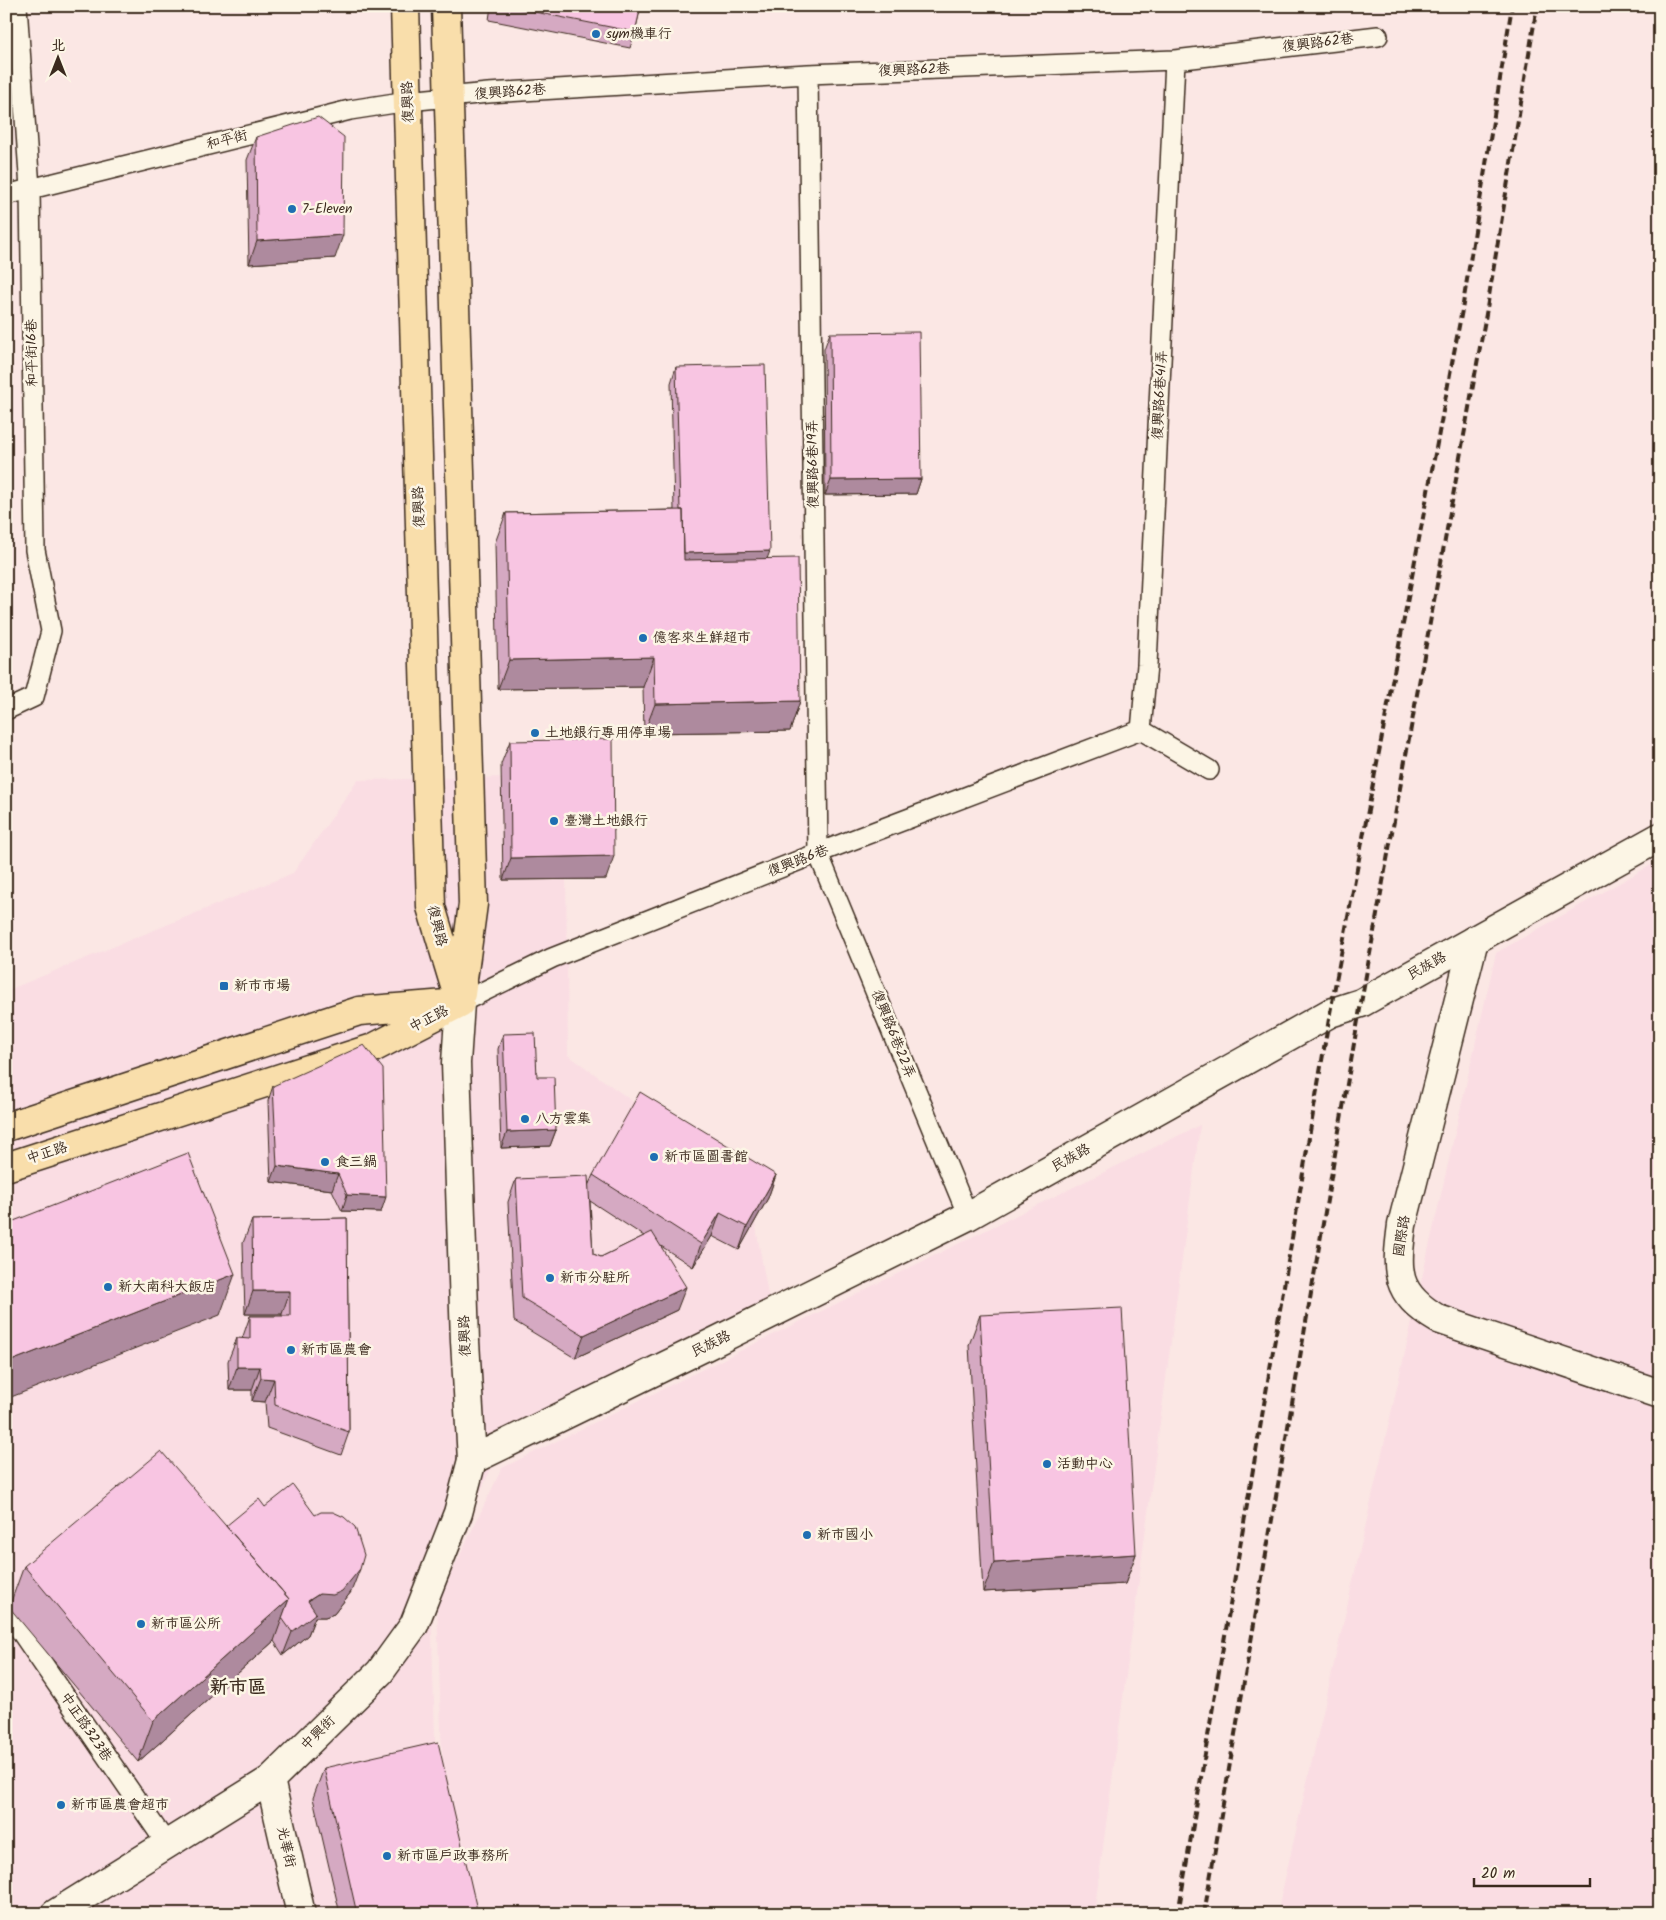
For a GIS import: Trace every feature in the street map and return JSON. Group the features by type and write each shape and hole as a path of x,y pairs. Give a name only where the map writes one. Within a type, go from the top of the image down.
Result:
{"main road":[{"name":"復興路","path":"404,6 431,908 460,1003"},
{"name":"復興路","path":"446,6 473,904 460,1003"},
{"name":"中正路","path":"6,1127 359,1011 460,1003"},
{"name":"中正路","path":"6,1167 374,1048 460,1003"}],"street":[{"name":"民族路","path":"472,1460 968,1216 1330,1013 1361,1003 1660,836"},
{"name":"國際路","path":"1474,940 1402,1225 1398,1260 1400,1279 1409,1295 1420,1308 1438,1319 1660,1394"},
{"name":"復興路","path":"460,1003 457,1083 465,1341 472,1460"},
{"name":"中興街","path":"55,1914 166,1843 270,1780 380,1672 414,1625 458,1514 472,1460"},
{"name":"光華街","path":"270,1780 301,1914"}],"lane":[{"name":"和平街16巷","path":"6,710 34,697 51,631 35,550 30,188 18,6"},
{"name":"復興路62巷","path":"449,97 497,92 808,74 1175,60 1378,36"},
{"name":"復興路6巷41弄","path":"1141,730 1147,665 1175,60"},
{"name":"復興路6巷19弄","path":"808,74 818,853"},
{"name":"和平街","path":"6,195 350,110 449,97"},
{"path":"1141,730 1209,770"},
{"name":"復興路6巷","path":"460,1003 552,958 818,853 1141,730"},
{"name":"復興路6巷22弄","path":"818,853 968,1216"},
{"name":"中正路323巷","path":"6,1610 166,1843"}],"shaded area":[{"path":"565,776 568,1055 748,1184 773,1322 499,1451 431,1601 440,1914 6,1914 6,991 293,873 358,780"},
{"path":"1660,860 1660,1914 1277,1914 1496,953"},
{"name":"新市國小","path":"1200,1125 1094,1914 447,1914 437,1603 502,1468"}],"building":[{"path":"505,6 641,6 635,32"},
{"name":"7-Eleven","path":"318,117 344,137 343,235 257,241 256,137"},
{"path":"919,332 921,479 831,480 830,333"},
{"path":"765,365 770,551 684,553 683,510 680,510 676,367"},
{"name":"億客來生鮮超市","path":"683,510 684,560 798,558 800,701 655,704 654,657 509,660 506,513"},
{"name":"臺灣土地銀行","path":"613,739 614,856 511,858 510,741"},
{"name":"八方雲集","path":"535,1033 537,1077 554,1077 556,1130 507,1132 503,1034"},
{"path":"364,1045 383,1069 386,1197 347,1195 338,1174 277,1166 273,1086"},
{"name":"新市區圖書館","path":"640,1092 776,1175 747,1227 720,1213 701,1244 593,1175"},
{"name":"新大南科大飯店","path":"188,1153 235,1274 6,1363 6,1224"},
{"name":"新市分駐所","path":"588,1176 593,1254 601,1257 652,1232 686,1287 584,1335 522,1298 516,1179"},
{"name":"新市區農會","path":"347,1218 349,1432 275,1405 274,1379 261,1378 260,1367 237,1367 237,1338 250,1339 250,1316 290,1316 290,1291 253,1291 252,1220"},
{"name":"活動中心","path":"1122,1308 1136,1554 994,1563 980,1315"},
{"name":"新市區公所","path":"161,1451 289,1599 153,1721 24,1566"},
{"path":"293,1485 315,1515 321,1512 333,1512 344,1517 355,1527 364,1555 360,1569 342,1591 333,1595 319,1594 308,1601 316,1613 292,1632 282,1618 289,1599 226,1526 259,1499 265,1507"},
{"name":"新市區戶政事務所","path":"438,1742 478,1914 357,1914 324,1768"}],"railway":[{"path":"1178,1914 1330,1013 1462,310 1512,6"},
{"path":"1204,1914 1361,1003 1486,314 1537,6"}],"place":[{"name":"sym機車行","path":"596,34"},
{"name":"7-Eleven","path":"292,209"},
{"name":"億客來生鮮超市","path":"643,638"},
{"name":"土地銀行專用停車場","path":"535,733"},
{"name":"臺灣土地銀行","path":"554,821"},
{"name":"新市市場","path":"224,986"},
{"name":"八方雲集","path":"525,1119"},
{"name":"新市區圖書館","path":"654,1157"},
{"name":"食三鍋","path":"325,1162"},
{"name":"新市分駐所","path":"550,1278"},
{"name":"新大南科大飯店","path":"108,1287"},
{"name":"新市區農會","path":"291,1350"},
{"name":"活動中心","path":"1047,1464"},
{"name":"新市國小","path":"807,1535"},
{"name":"新市區公所","path":"141,1624"},
{"name":"新市區農會超市","path":"61,1805"},
{"name":"新市區戶政事務所","path":"387,1856"}],"district":[{"name":"新市區","path":"238,1688"}]}
